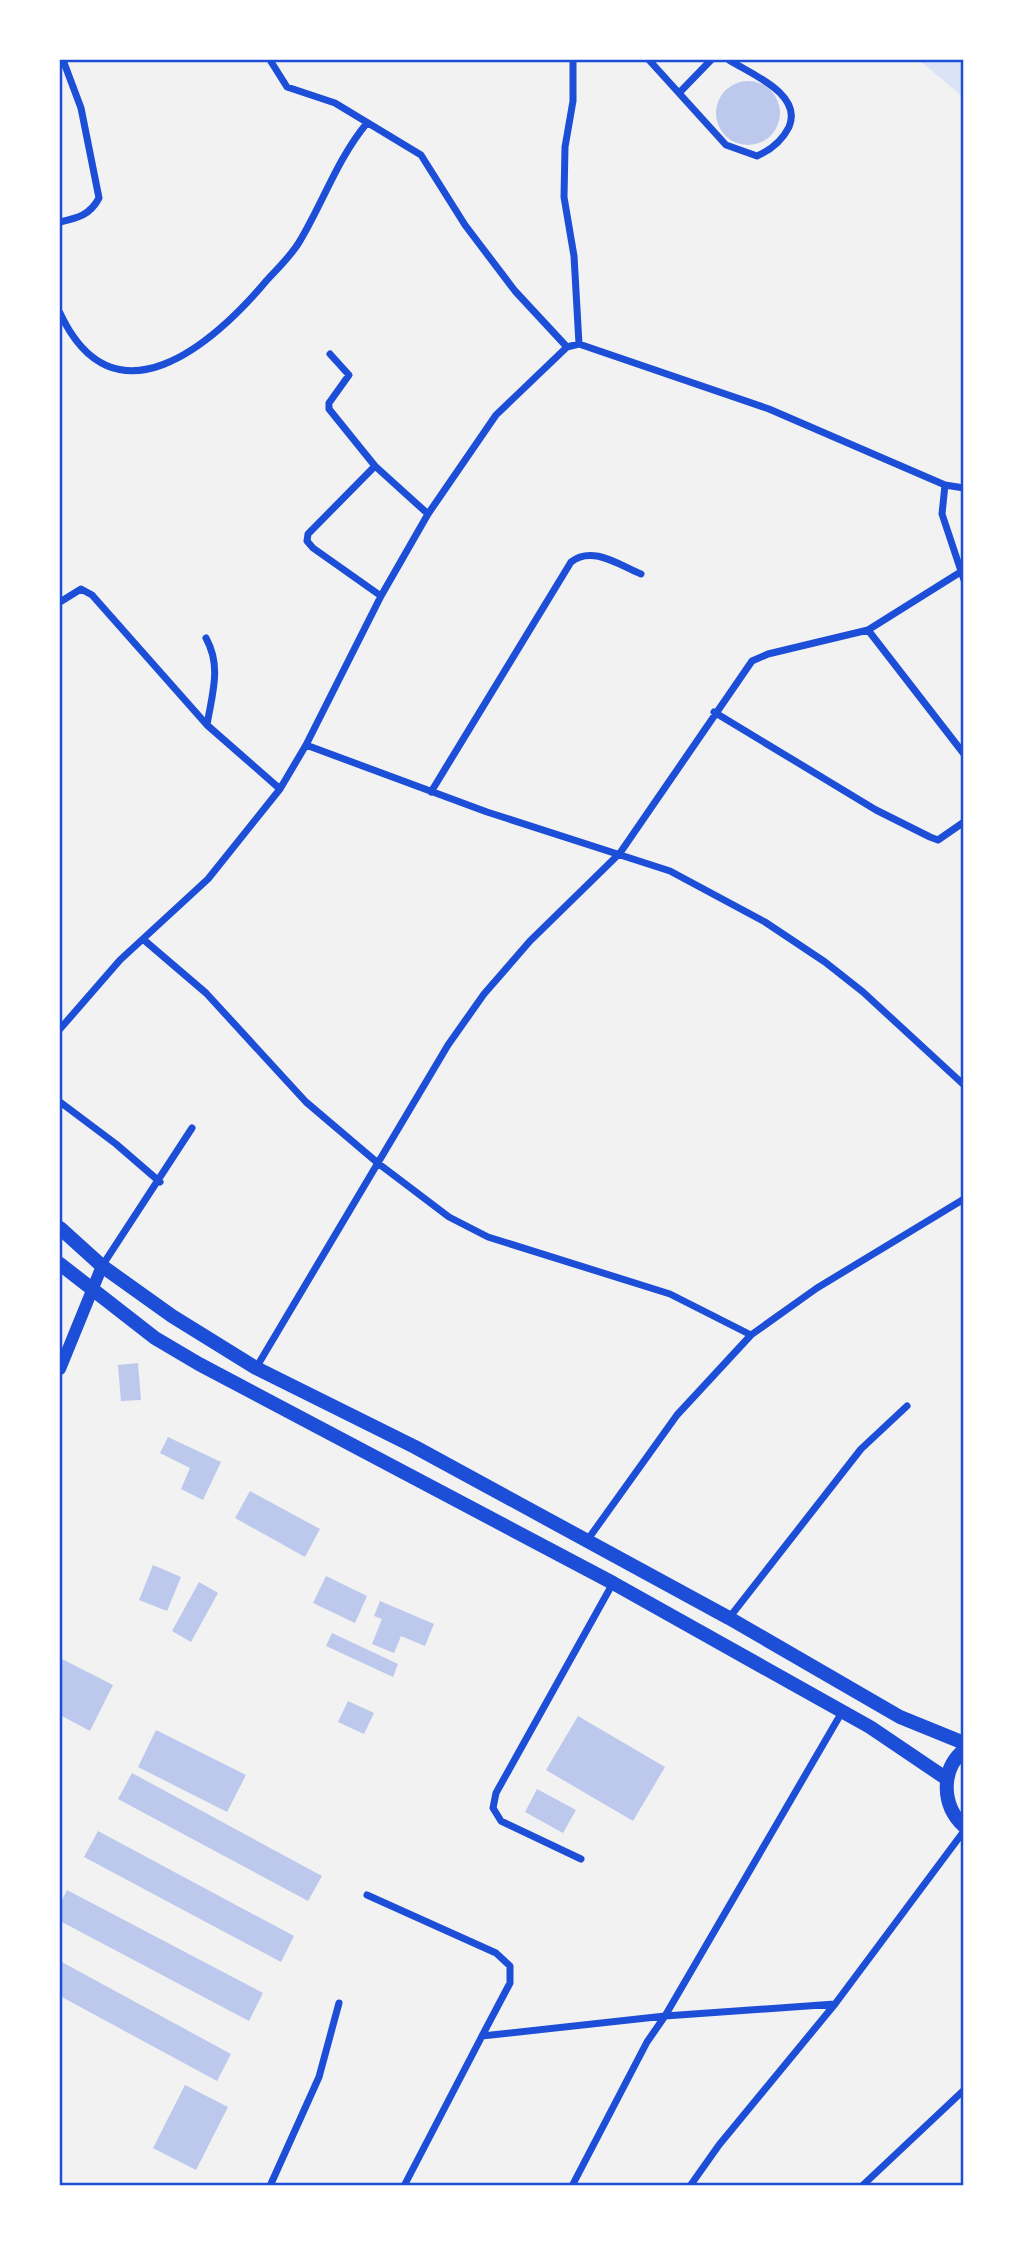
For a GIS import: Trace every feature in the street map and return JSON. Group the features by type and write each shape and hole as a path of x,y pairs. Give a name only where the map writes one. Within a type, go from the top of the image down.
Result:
{"main road":[{"path":"60,1228 102,1266 172,1316 256,1368 415,1447 586,1543 729,1618 900,1717 964,1743"},
{"path":"60,1264 155,1338 199,1364 613,1583 842,1712 947,1779"},
{"path":"964,1750 951,1765 947,1779 950,1807 964,1828"}],"street":[{"path":"60,222 93,210 99,198 81,108 63,60"},
{"path":"270,60 287,87 335,103 421,155 465,225 515,291 566,347"},
{"path":"573,60 573,101 565,147 565,197 574,256 579,344"},
{"path":"649,60 726,145 757,156 771,149 786,133 794,116 791,107 775,89 729,60"},
{"path":"680,92 711,60"},
{"path":"60,313 69,334 106,366 139,373 175,362 207,342 249,303 301,240 348,146 367,123"},
{"path":"60,1029 120,960 208,879 280,789 306,745 381,596 428,514 496,415 566,347 579,344 769,409 945,485 964,488"},
{"path":"330,354 349,375 329,409 375,466 428,514"},
{"path":"375,466 308,534 307,541 381,596"},
{"path":"256,1368 448,1045 484,994 530,942 620,853 714,712 752,661 768,654 868,630 961,576 942,514 945,485"},
{"path":"431,792 571,562 580,555 592,554 641,574"},
{"path":"60,603 81,589 92,595 207,725 280,789"},
{"path":"868,630 964,754"},
{"path":"206,638 215,656 216,668 207,725"},
{"path":"714,712 876,810 930,837 939,840 964,822"},
{"path":"306,745 431,792 670,871 765,922 825,962 863,992 964,1085"},
{"path":"144,940 206,993 306,1102 379,1164 449,1217 488,1237 670,1294 751,1335"},
{"path":"60,1102 116,1144 160,1182"},
{"path":"60,1369 90,1289 102,1266 160,1182 192,1128"},
{"path":"586,1543 677,1415 751,1335 817,1288 964,1199"},
{"path":"729,1618 860,1449 907,1406"},
{"path":"581,1859 501,1821 493,1808 496,1793 613,1583"},
{"path":"572,2186 647,2042 666,2016 842,1712"},
{"path":"690,2186 719,2145 835,2004 964,1828"},
{"path":"367,1895 496,1954 510,1966 510,1983 404,2186"},
{"path":"270,2186 318,2077 339,2003"},
{"path":"482,2036 666,2016 835,2004"},
{"path":"862,2186 964,2090"}],"shaded area":[{"path":"919,60 963,60 963,97"}],"building":[{"path":"748,81 766,87 774,95 780,113 774,131 766,139 748,145 730,139 722,131 716,113 722,95 730,87"},
{"path":"138,1363 141,1400 121,1401 118,1365"},
{"path":"168,1437 221,1462 203,1500 181,1489 190,1468 160,1453"},
{"path":"250,1491 320,1529 305,1557 235,1518"},
{"path":"153,1565 181,1577 167,1611 139,1600"},
{"path":"326,1576 367,1596 355,1623 313,1603"},
{"path":"199,1582 218,1593 191,1642 172,1631"},
{"path":"380,1601 434,1624 425,1646 401,1636 394,1653 372,1644 382,1619 374,1616"},
{"path":"332,1633 398,1664 393,1677 326,1646"},
{"path":"60,1658 113,1685 90,1731 60,1715"},
{"path":"348,1701 374,1713 364,1734 338,1722"},
{"path":"578,1716 665,1767 633,1821 546,1770"},
{"path":"156,1730 246,1775 227,1812 138,1767"},
{"path":"132,1773 322,1876 308,1901 118,1799"},
{"path":"537,1789 576,1810 563,1833 525,1812"},
{"path":"98,1831 294,1936 281,1962 84,1857"},
{"path":"67,1890 263,1993 249,2021 60,1921 60,1904"},
{"path":"60,1961 231,2054 217,2081 60,1996"},
{"path":"185,2085 228,2107 196,2170 153,2148"}]}
